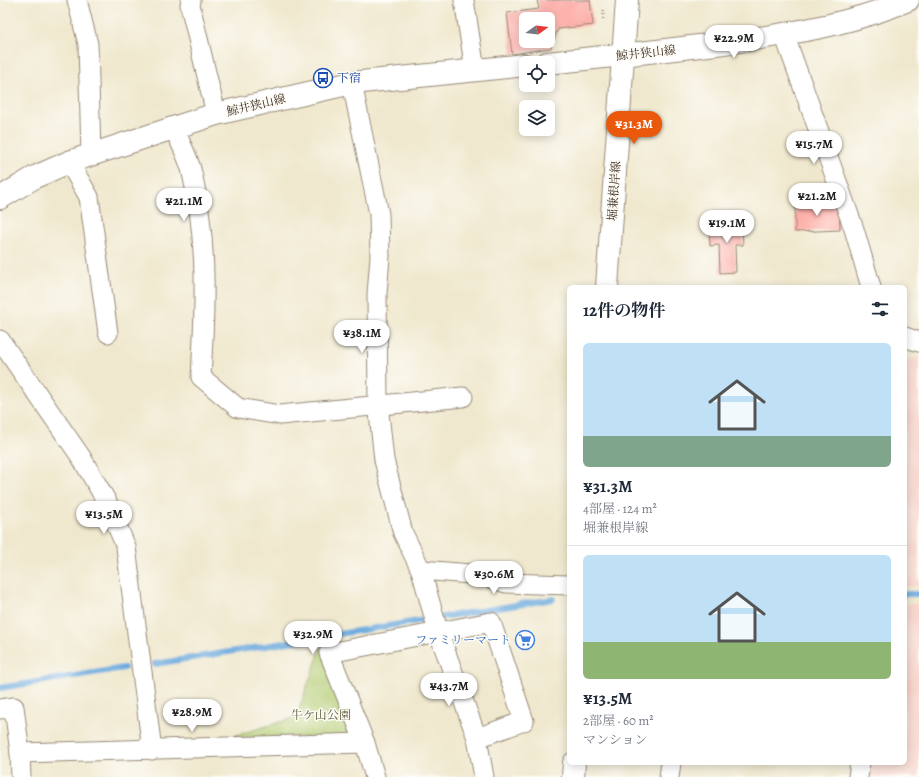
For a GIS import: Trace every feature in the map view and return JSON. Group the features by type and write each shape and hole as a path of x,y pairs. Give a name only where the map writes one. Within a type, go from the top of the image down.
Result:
{"main road":[{"name":"堀兼根岸線","path":"607,285 628,0"},
{"name":"鯨井狭山線","path":"555,62 680,49 784,34 834,24 891,7 908,0"},
{"name":"鯨井狭山線","path":"0,198 35,177 70,162 216,114 352,83 519,66"},
{"path":"573,777 574,765"}],"street":[{"path":"78,0 88,44 91,154"},
{"path":"191,0 190,5 216,114"},
{"path":"464,0 475,70"},
{"path":"784,34 854,228 869,285"},
{"path":"352,83 379,214 380,257 377,294 378,404 384,460 403,534 421,570 438,631 476,738 484,777"},
{"path":"174,128 192,172 204,253 205,313 201,377 238,408 280,415 463,396"},
{"path":"70,162 89,197 108,333"},
{"path":"907,338 919,342"},
{"path":"0,340 82,457 107,502 126,547 152,750"},
{"path":"421,570 483,575 506,582 567,585"},
{"path":"375,777 365,743 329,653 491,622 524,721 476,738"},
{"path":"0,709 14,707 20,753 21,777"},
{"path":"20,753 365,743"},
{"path":"669,777 671,765"},
{"path":"858,777 860,765"}],"shaded area":[{"path":"919,358 919,586 907,587 907,360"},
{"path":"907,604 919,604 919,777 869,777 870,765 907,765"}],"green space":[{"name":"牛ケ山公園","path":"321,648 350,728 343,737 230,737 287,720 297,714"}],"building":[{"path":"537,0 590,0 593,25 558,29 555,37 555,12 519,12 519,48 551,48 512,54 507,13 539,9"},
{"path":"839,202 840,230 795,232 795,204"},
{"path":"742,224 743,245 735,245 736,272 720,273 719,245 710,246 709,226"}],"waterway":[{"path":"907,594 919,594"},
{"path":"155,664 553,599"},
{"path":"0,688 124,668"}],"place":[{"name":"下宿","path":"323,78"},
{"name":"ファミリーマート","path":"525,640"}]}
